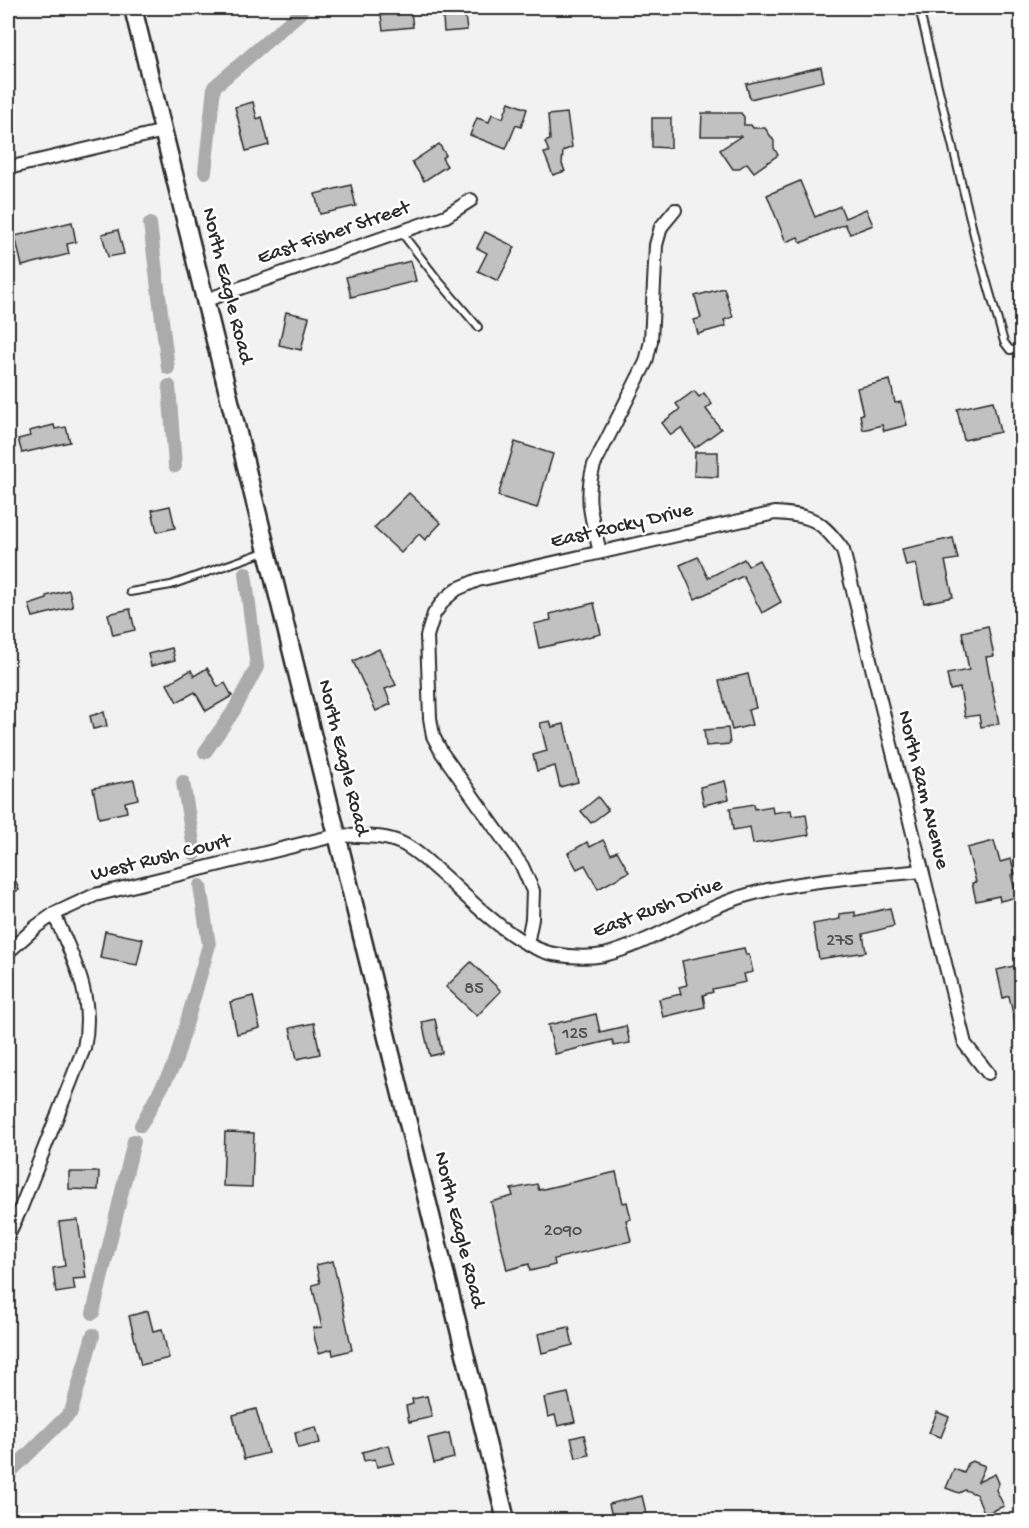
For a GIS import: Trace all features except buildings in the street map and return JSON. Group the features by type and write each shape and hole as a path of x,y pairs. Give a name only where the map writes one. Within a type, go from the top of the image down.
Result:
{"main road":[{"name":"North Eagle Road","path":"133,8 506,1521"}],"street":[{"path":"8,168 164,131"},
{"name":"East Fisher Street","path":"206,300 446,216 471,200"},
{"path":"600,552 588,501 589,482 594,465 646,362 651,341 656,245 661,227 675,210"},
{"name":"East Rocky Drive","path":"527,944 532,919 533,891 522,866 442,753 433,736 430,718 428,636 434,614 444,600 457,589 478,580 775,513 800,514 814,520"},
{"name":"North Ram Avenue","path":"814,520 828,530 843,550 965,1044 988,1073"},
{"name":"East Rush Drive","path":"338,835 377,837 399,842 418,854 504,929 527,944 551,953 577,957 602,955 627,947 721,905 757,892 818,881 922,871"},
{"name":"West Rush Court","path":"8,952 54,914 108,891 338,835"},
{"path":"8,1234 84,1048 87,1033 88,1017 84,987 54,914"}],"lane":[{"path":"919,8 977,247 1004,342 1010,350 1022,350"},
{"path":"401,231 478,327"},
{"path":"130,592 171,585 268,550"}],"waterway":[{"path":"205,172 214,87 300,13 302,8"},
{"path":"150,224 168,368"},
{"path":"169,386 175,466"},
{"path":"205,752 233,712 257,667 245,573"},
{"path":"183,782 195,854"},
{"path":"141,1125 175,1063 209,945 200,886"},
{"path":"93,1313 134,1141"},
{"path":"8,1474 71,1412 93,1335"}]}
